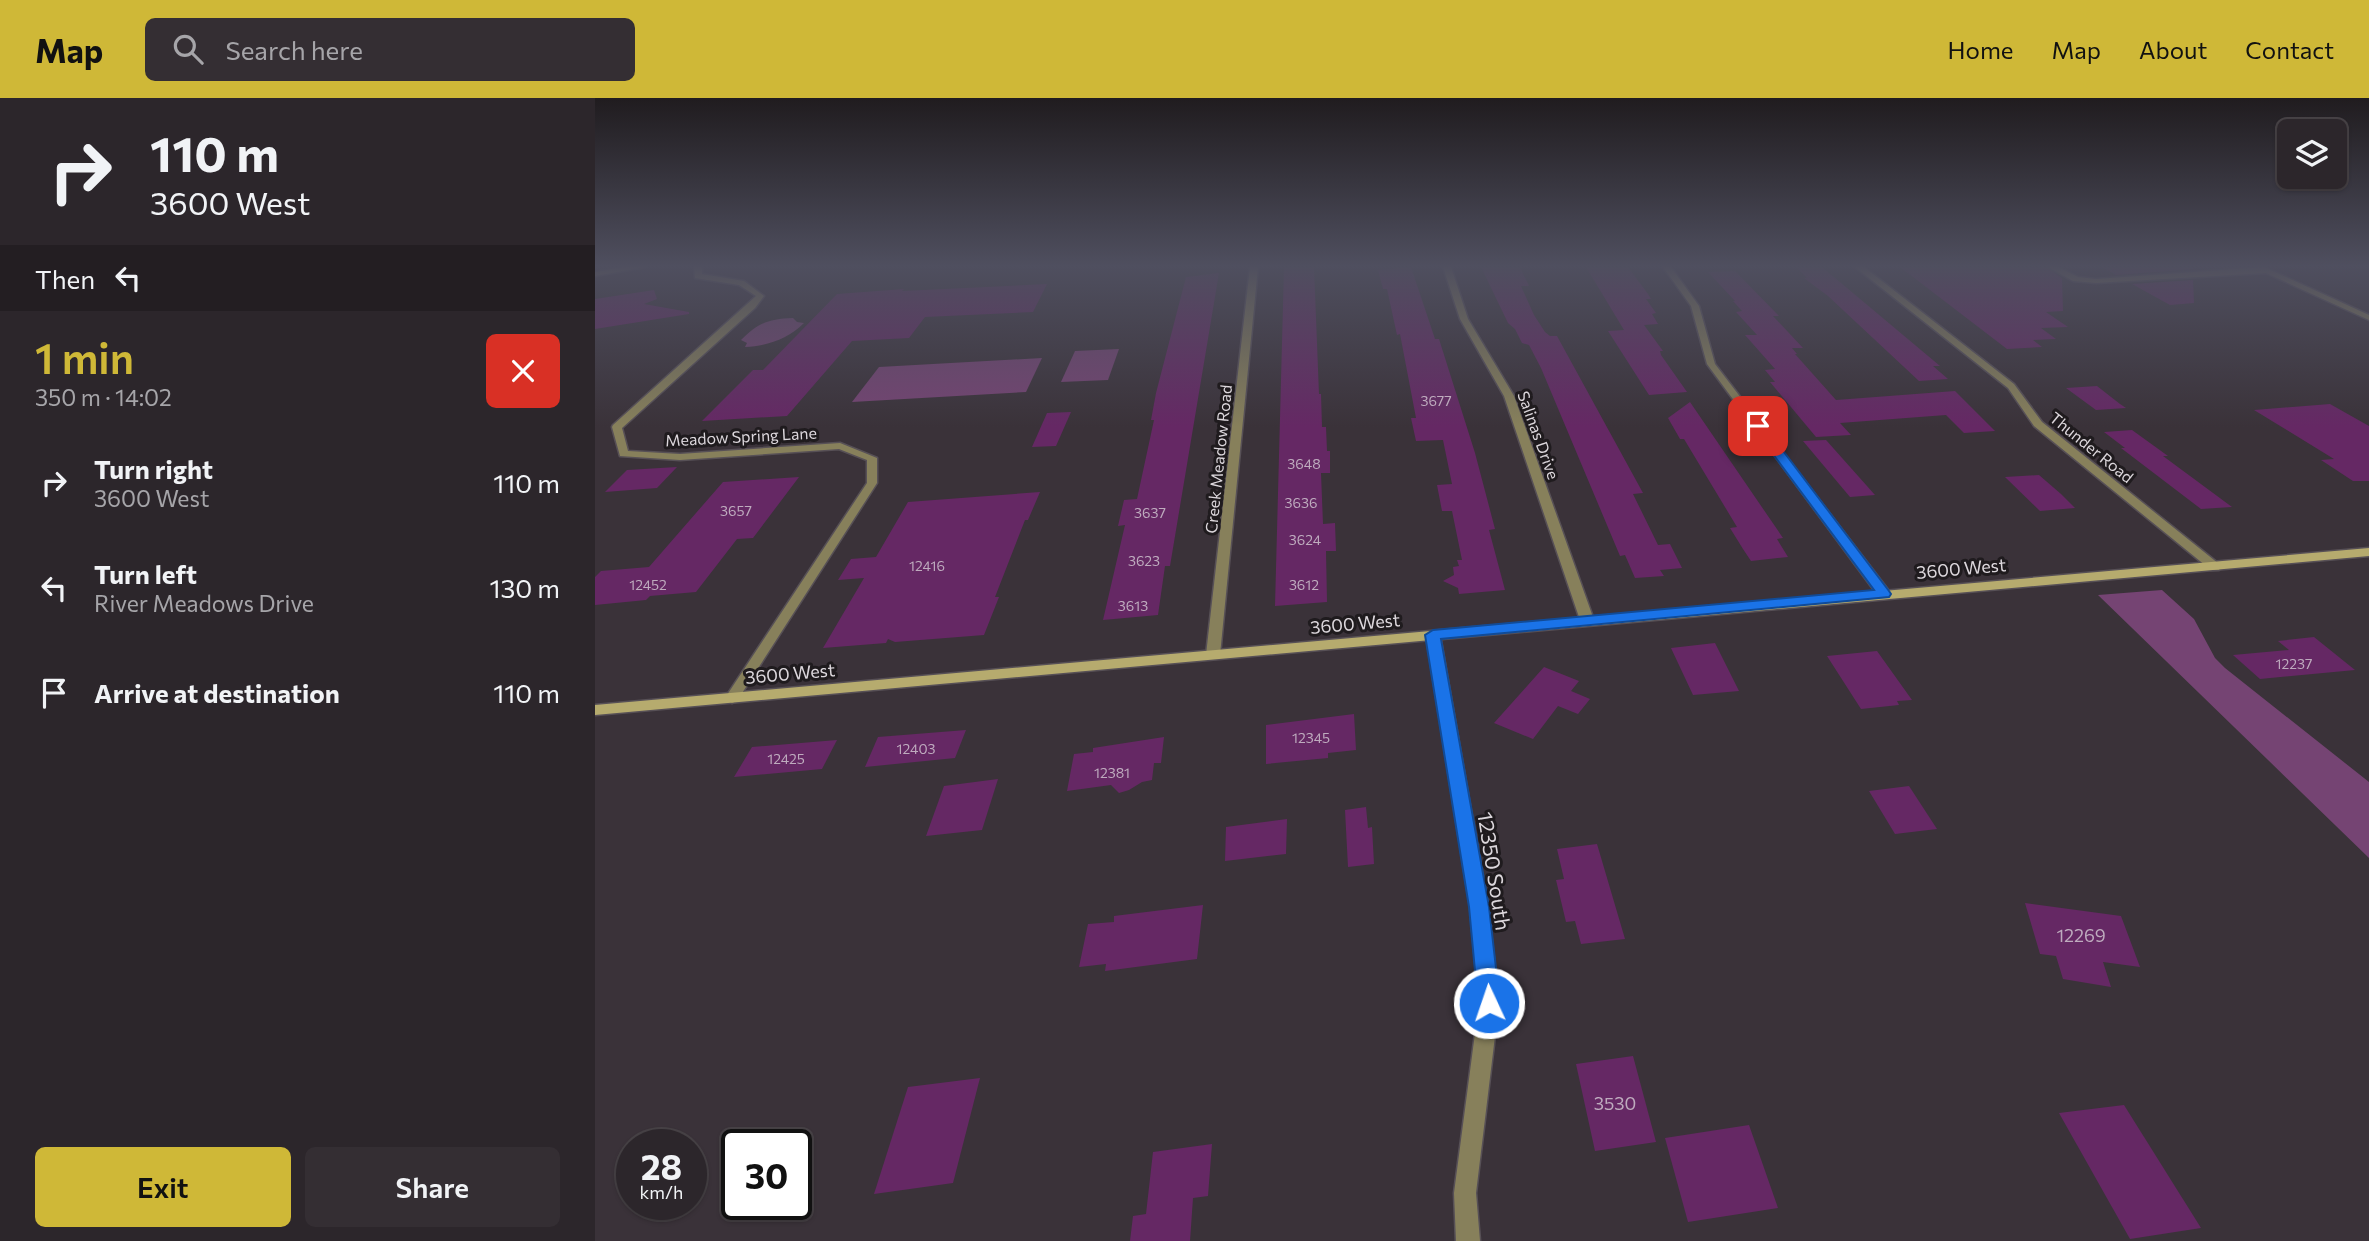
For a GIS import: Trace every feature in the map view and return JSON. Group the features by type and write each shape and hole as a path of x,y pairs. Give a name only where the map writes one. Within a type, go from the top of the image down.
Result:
{"main road":[{"name":"3600 West","path":"595,710 2369,552"}],"street":[{"name":"Meadow Spring Lane","path":"731,698 872,483 872,458 840,446 680,457 624,454 617,427 736,320"},
{"name":"Creek Meadow Road","path":"1213,655 1248,320"},
{"name":"Salinas Drive","path":"1465,320 1509,396 1587,621"},
{"path":"1700,320 1705,351 1711,364 1884,594"},
{"name":"Thunder Road","path":"1927,320 2011,386 2038,424 2215,567"},
{"name":"12350 South","path":"1433,635 1479,907 1488,992 1465,1193 1468,1241"}],"shaded area":[{"path":"795,320 804,323 777,341 745,347 747,343 741,340 764,323"},
{"path":"1119,349 1108,380 1061,382 1075,351"},
{"path":"1042,358 1026,392 852,402 879,367"},
{"path":"2162,590 2194,619 2215,658 2225,668 2369,782 2369,858 2098,595"}],"building":[{"path":"595,320 649,320 595,329"},
{"path":"811,320 922,320 909,338 852,341 787,416 702,421 753,370 763,370"},
{"path":"1175,320 1211,320 1170,566 1165,566 1158,615 1103,620 1125,525 1118,526 1124,500 1137,499 1154,420 1151,420"},
{"path":"1283,320 1316,320 1322,427 1326,427 1327,451 1330,451 1330,473 1321,473 1323,524 1335,523 1336,551 1326,551 1327,602 1275,606"},
{"path":"1394,320 1429,320 1435,339 1439,339 1475,453 1495,529 1489,530 1505,590 1459,594 1458,588 1443,581 1454,575 1453,567 1459,566 1457,560 1462,560 1452,511 1442,511 1437,485 1452,484 1443,440 1416,441 1411,418 1416,418 1400,334 1397,335"},
{"path":"1507,320 1537,320 1545,332 1550,336 1557,336 1643,493 1633,494 1658,545 1670,544 1682,568 1660,570 1664,576 1635,578 1625,555 1620,556 1541,368 1529,345 1522,343 1515,329"},
{"path":"1618,320 1656,320 1658,324 1644,325 1687,392 1649,395 1608,331 1624,330"},
{"path":"1744,320 1777,320 1803,348 1792,348 1795,354 1836,400 1955,391 1995,431 1964,433 1946,415 1840,423 1851,435 1816,437 1770,382 1775,382 1765,370 1775,369 1745,335 1757,335"},
{"path":"1854,320 1886,320 1940,366 1933,366 1948,379 1919,381"},
{"path":"1970,320 2058,320 2068,327 2041,328 2056,339 2033,340 2042,347 2007,349"},
{"path":"2097,386 2126,408 2096,410 2066,388"},
{"path":"1690,402 1783,538 1777,539 1788,557 1751,561 1743,549 1730,528 1737,527 1684,439 1680,439 1668,418"},
{"path":"2330,404 2369,426 2369,481 2353,481 2321,460 2334,459 2254,410"},
{"path":"1071,412 1056,446 1032,447 1047,413"},
{"path":"2132,430 2232,507 2201,509 2104,432"},
{"path":"1826,440 1875,495 1850,497 1803,441"},
{"path":"677,467 657,488 605,492 627,470"},
{"path":"2039,475 2075,508 2040,511 2005,477"},
{"path":"799,477 753,538 737,539 696,592 595,605 595,577 601,571 649,567 723,482"},
{"path":"1040,492 1028,520 1025,520 995,597 999,597 984,635 895,642 888,639 886,643 823,648 864,578 838,580 851,559 876,557 908,502"},
{"path":"2314,637 2355,670 2260,679 2233,655 2289,650 2278,641"},
{"path":"1715,643 1739,691 1693,695 1671,648"},
{"path":"1877,651 1912,700 1897,701 1899,705 1861,709 1827,656"},
{"path":"1544,667 1579,681 1571,691 1590,699 1578,714 1558,706 1533,739 1494,723"},
{"path":"1354,714 1356,750 1328,753 1328,758 1266,764 1266,725"},
{"path":"966,730 955,758 865,767 878,737"},
{"path":"1164,737 1161,763 1154,763 1152,780 1119,793 1111,785 1067,791 1074,754 1093,752 1093,748"},
{"path":"837,740 822,769 734,777 752,747"},
{"path":"998,779 982,830 926,836 944,786"},
{"path":"1909,786 1937,829 1895,834 1869,791"},
{"path":"1366,807 1368,828 1372,827 1374,864 1348,867 1345,810"},
{"path":"1287,819 1286,854 1225,861 1226,827"},
{"path":"1597,844 1625,939 1581,944 1575,921 1566,922 1556,880 1564,879 1557,849"},
{"path":"2025,903 2121,916 2140,967 2103,962 2111,987 2063,979 2056,956 2040,954"},
{"path":"1203,905 1197,959 1105,971 1106,964 1079,967 1088,924 1114,922 1114,916"},
{"path":"1633,1056 1656,1142 1595,1151 1576,1064"},
{"path":"980,1078 953,1183 874,1194 908,1087"},
{"path":"2124,1105 2201,1228 2130,1239 2059,1113"},
{"path":"1749,1125 1778,1208 1688,1222 1665,1138"},
{"path":"1212,1144 1208,1196 1193,1198 1190,1241 1130,1241 1133,1216 1146,1214 1153,1152"}],"route":[{"path":"1489,1003 1479,907 1433,635 1884,594 1758,426"}]}
